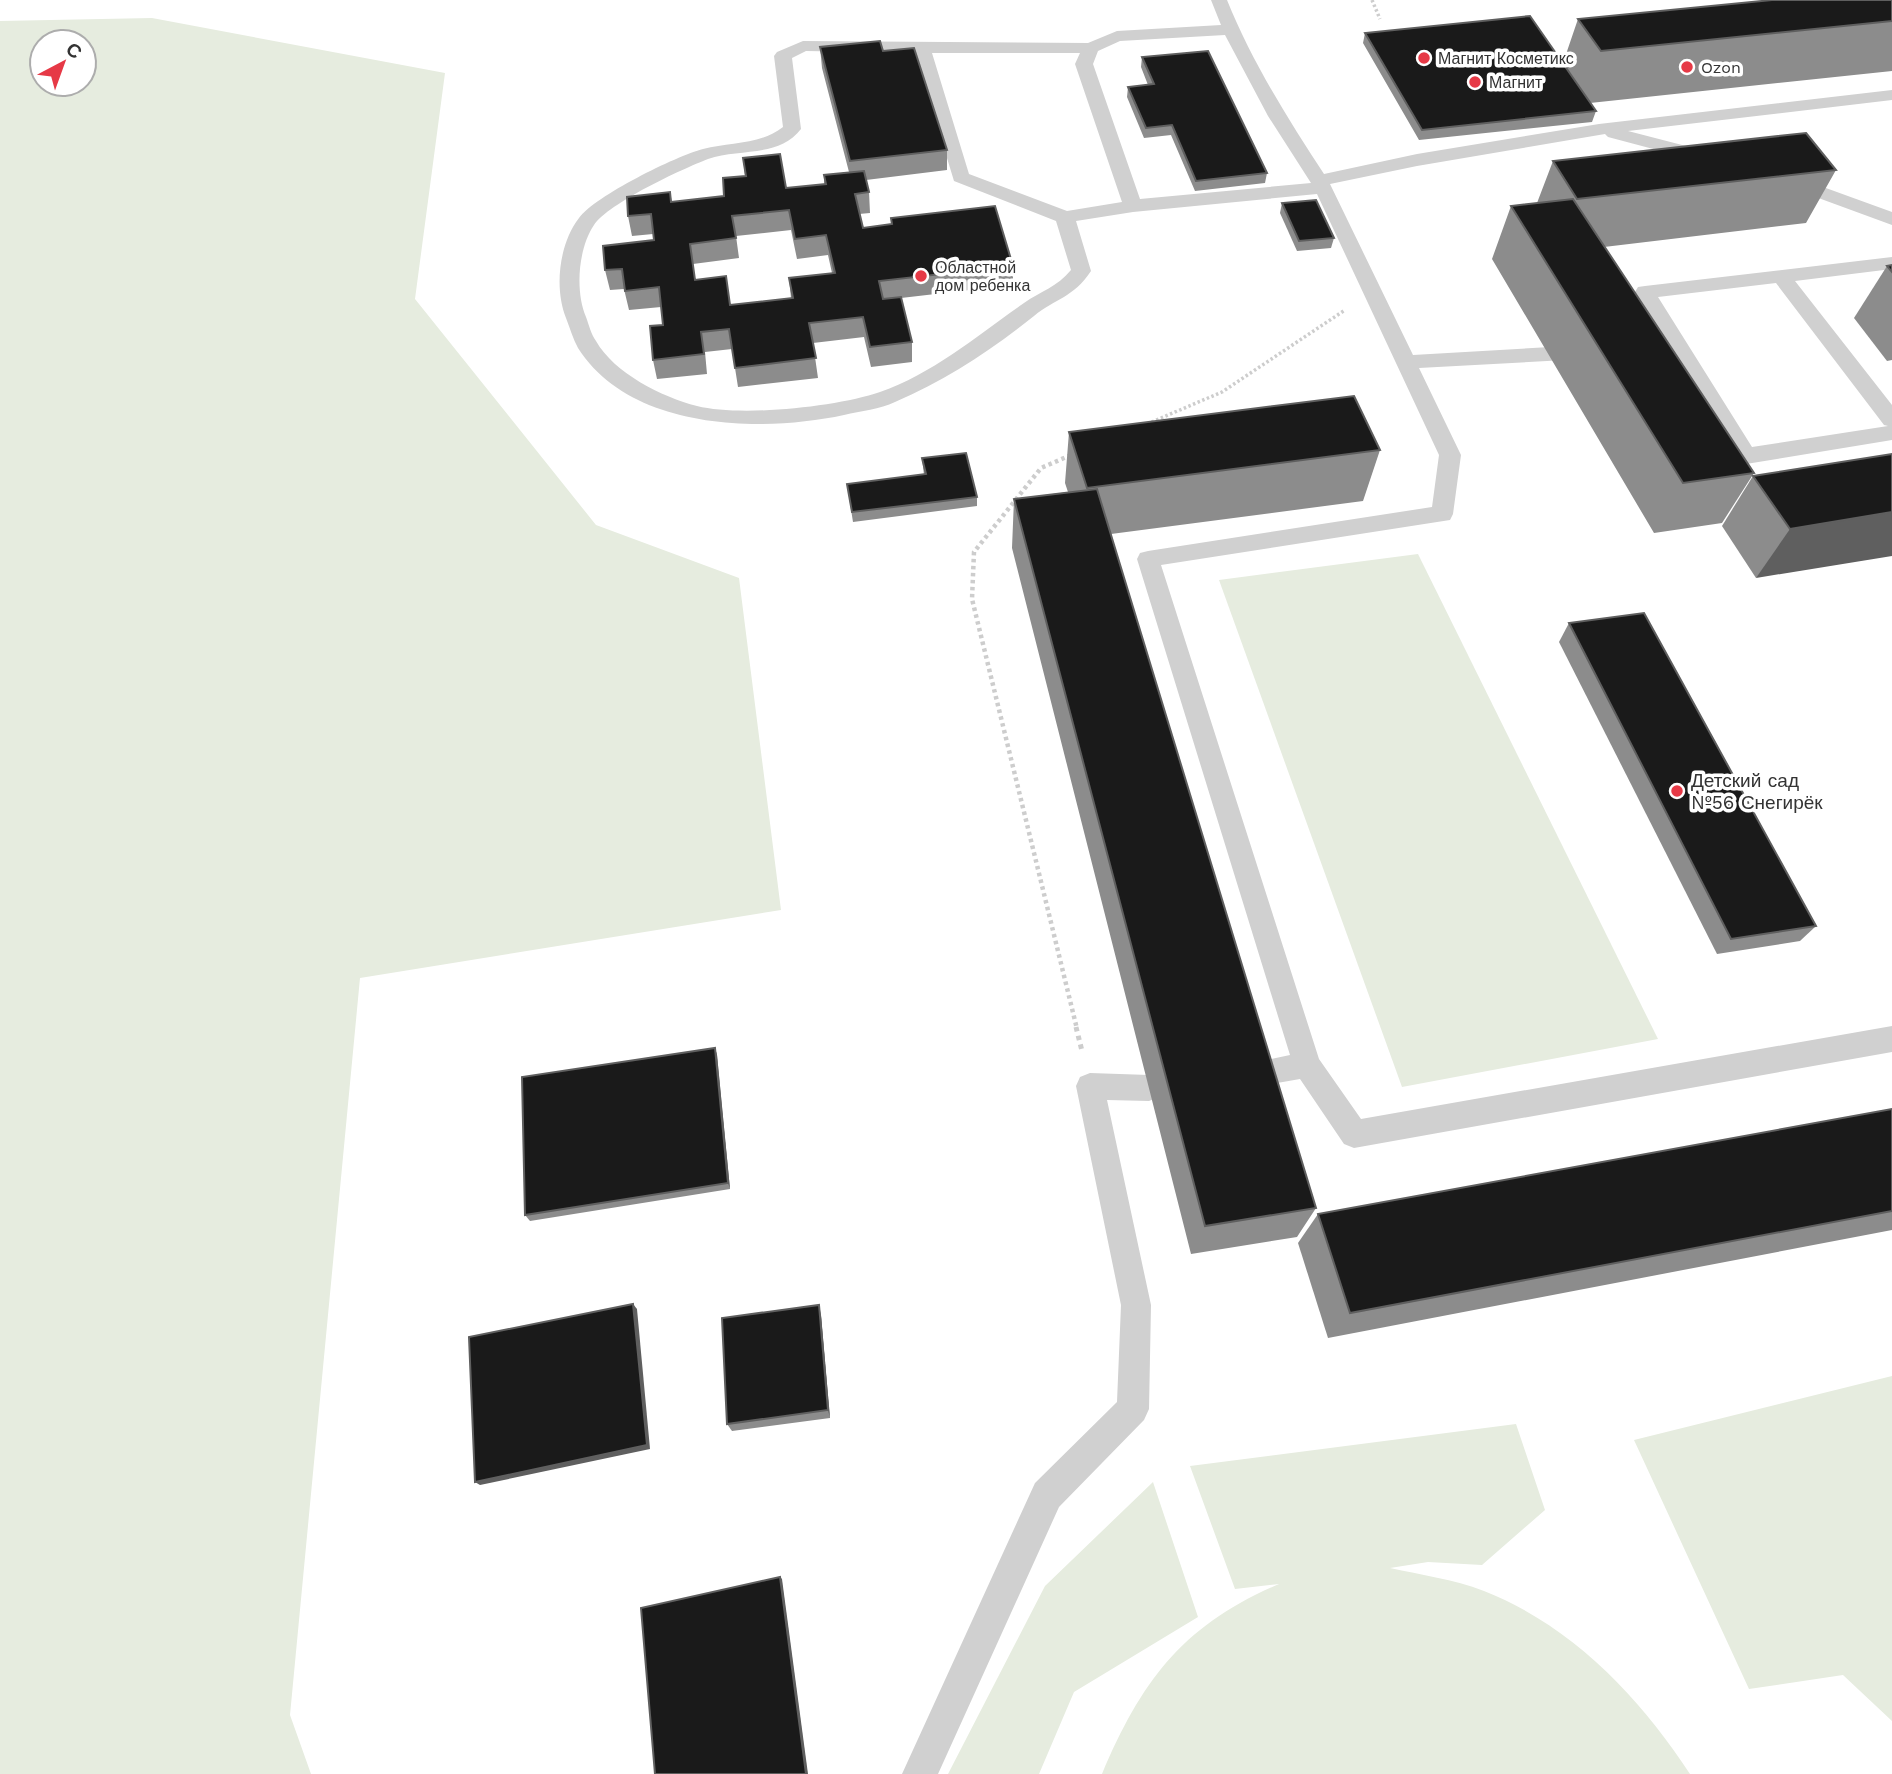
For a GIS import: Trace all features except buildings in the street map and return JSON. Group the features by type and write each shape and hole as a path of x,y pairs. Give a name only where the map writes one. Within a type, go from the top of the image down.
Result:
{"lane":[{"path":"1219,0 1230,30 1277,116 1321,185 1450,455 1442,514 1148,559 1307,1065 1354,1134 1892,1039"},
{"path":"1065,217 1080,271 1067,288 1032,307 994,337 942,370 886,398 823,412 766,418 695,413 647,394 611,372 587,345 571,305 572,250 587,220 616,198 682,164 705,154 775,142 792,130 783,56 803,46 1091,48 1117,36 1230,30"},
{"path":"922,48 961,177 1065,217 1133,206 1321,185 1417,160 1599,129 1892,95"},
{"path":"1091,48 1084,64 1133,206"},
{"path":"1599,129 1728,162"},
{"path":"1778,177 1892,219"},
{"path":"1892,263 1645,292 1746,456 1892,433"},
{"path":"1781,276 1892,420"},
{"path":"1649,342 1674,338"},
{"path":"1407,362 1600,351"},
{"path":"1249,1075 1307,1065"},
{"path":"920,1774 1047,1495 1133,1409 1136,1305 1090,1086 1149,1088"}],"path":[{"path":"1372,0 1380,19"},
{"path":"1138,428 1222,392 1373,291"},
{"path":"1077,453 1041,468 974,552 972,599 1090,1086"}],"shaded area":[{"path":"152,18 445,73 415,299 596,525 739,578 781,910 360,978 290,1715 311,1774 0,1774 0,21"},
{"path":"1418,554 1658,1039 1402,1087 1219,580"},
{"path":"1892,1376 1892,1721 1843,1675 1749,1689 1634,1440"},
{"path":"1516,1424 1545,1510 1482,1565 1428,1562 1390,1568 1449,1580 1484,1591 1516,1605 1546,1623 1601,1666 1626,1691 1690,1774 1102,1774 1133,1710 1170,1659 1191,1637 1216,1618 1279,1584 1235,1589 1190,1466"},
{"path":"1153,1482 1198,1617 1074,1692 1039,1774 948,1774 1045,1586"}],"place":[{"name":"Магнит Косметикс","path":"1424,58"},
{"name":"Ozon","path":"1687,67"},
{"name":"Магнит","path":"1475,82"},
{"name":"Областной дом ребенка","path":"921,276"},
{"name":"Детский сад №56 Снегирёк","path":"1677,791"}]}
